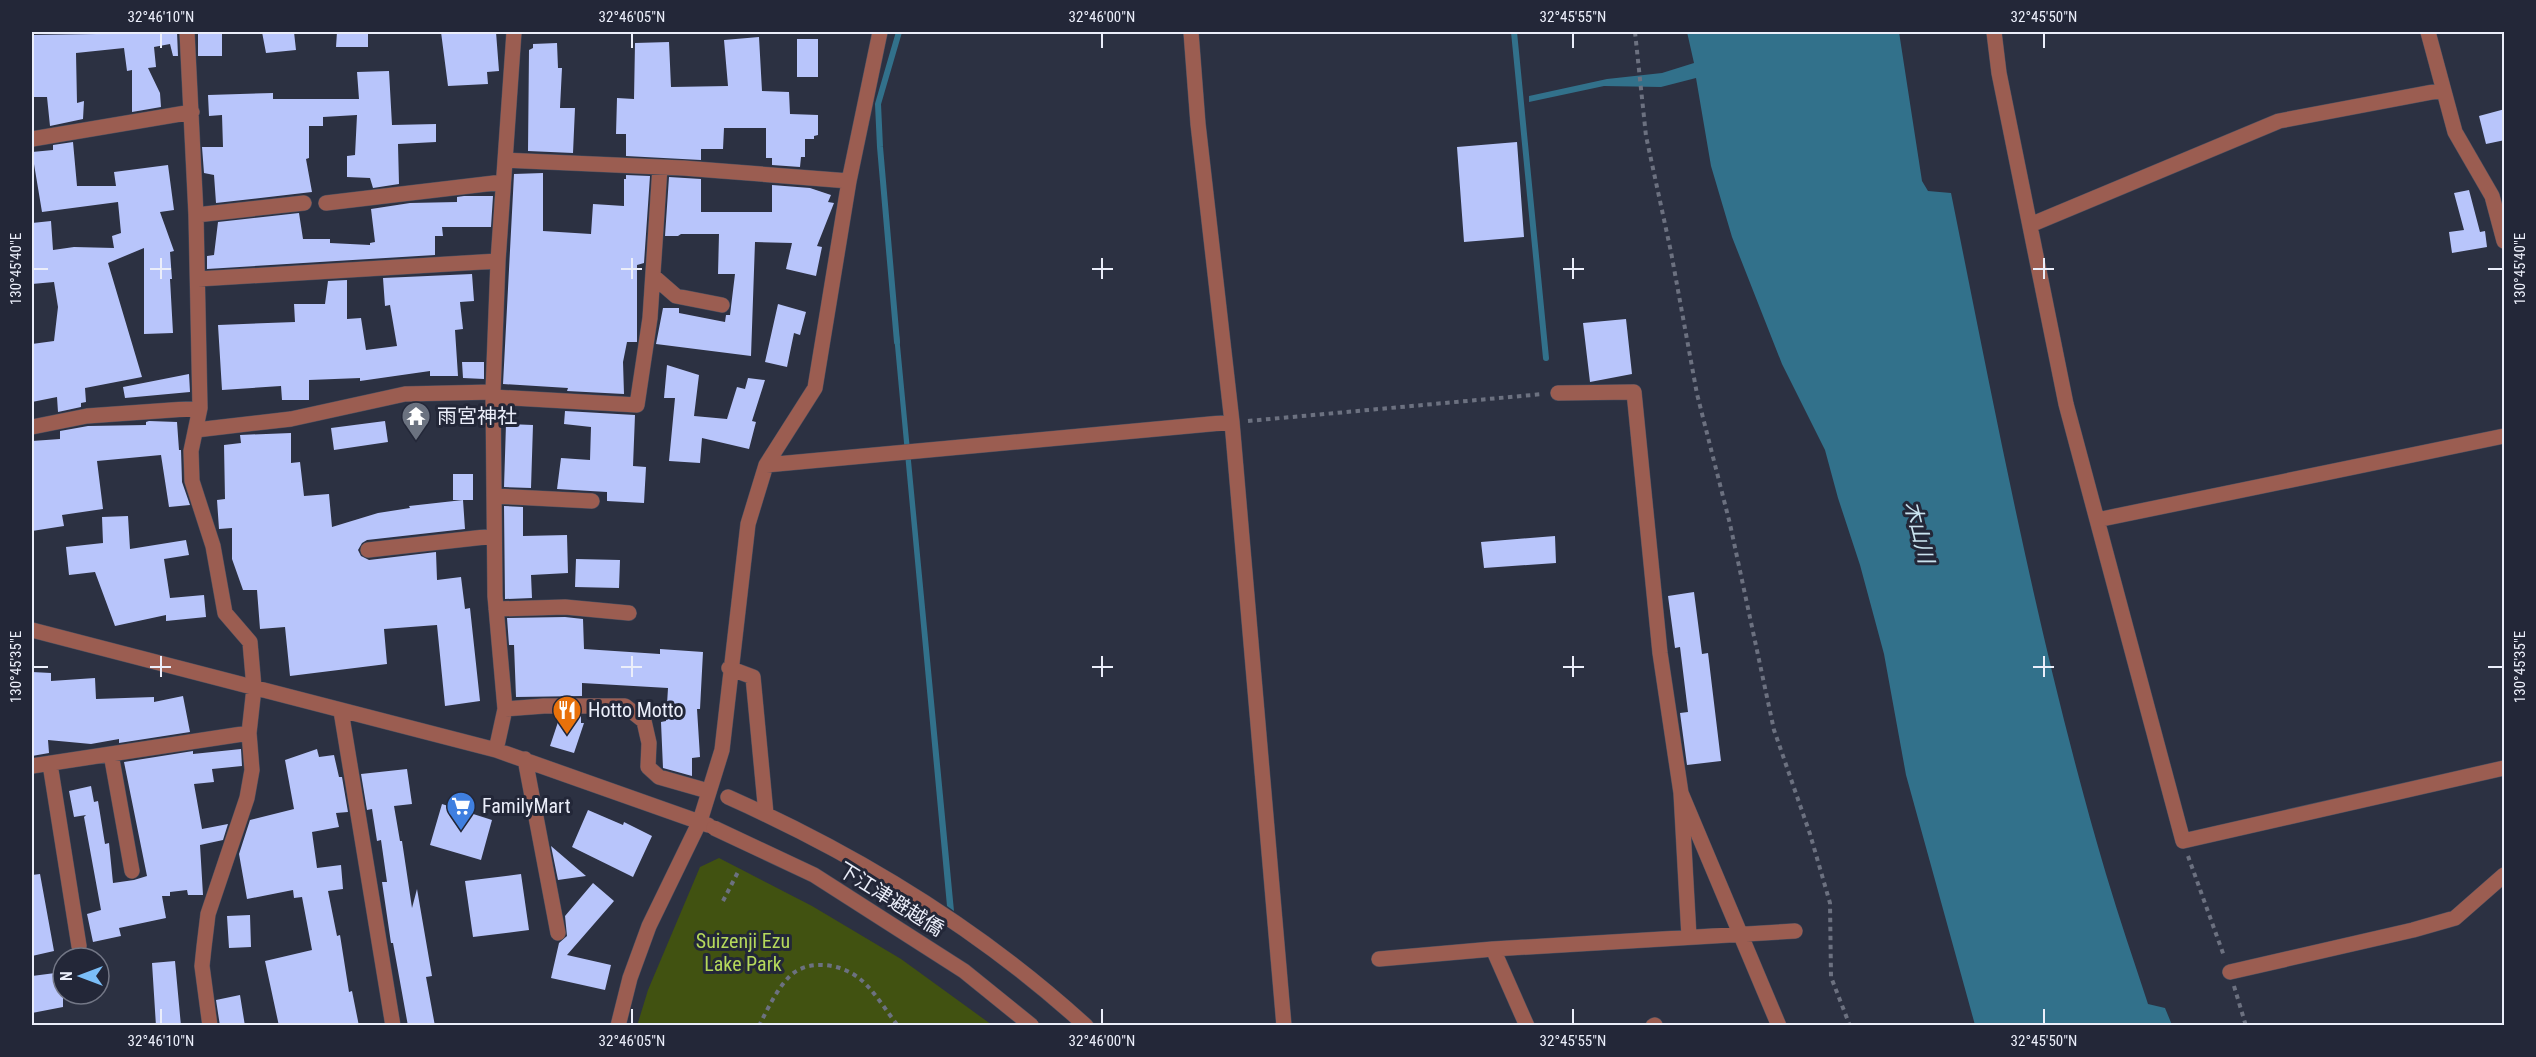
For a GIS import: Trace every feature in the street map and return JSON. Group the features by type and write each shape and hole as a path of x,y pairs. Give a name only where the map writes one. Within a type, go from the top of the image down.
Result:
{"street":[{"path":"187,32 196,215 200,408 191,451 192,481 213,546 225,613 250,642 254,688 249,733 252,770 247,798 208,914 202,966 210,1026"},
{"path":"496,750 505,709 496,609 493,394 498,261 514,32"},
{"path":"618,1026 630,978 649,926 700,821 722,750 729,668 739,616 748,524 766,465 815,388 849,181 880,32"},
{"path":"1191,32 1199,135 1232,422 1284,1026"},
{"path":"1995,32 1999,73 2066,404 2183,841 2505,768"},
{"path":"2428,32 2455,132 2492,196 2505,241"},
{"path":"2030,225 2279,122 2443,90"},
{"path":"32,139 192,112"},
{"path":"505,160 660,167 849,181"},
{"path":"196,430 291,419 405,394 493,394 637,405 650,318 660,167"},
{"path":"326,202 503,183"},
{"path":"196,215 304,203"},
{"path":"198,279 498,261"},
{"path":"653,276 676,296 722,305"},
{"path":"1558,393 1634,392 1660,653 1681,793 1689,937"},
{"path":"32,427 87,416 200,408"},
{"path":"766,465 1232,422"},
{"path":"2097,520 2505,436"},
{"path":"494,496 592,501"},
{"path":"368,550 494,536"},
{"path":"496,609 565,608 629,613"},
{"name":"下江津避越僑","path":"32,630 496,750 700,821 814,875 964,970 1032,1026"},
{"path":"729,668 753,677 766,814"},
{"path":"505,709 544,706 625,706 644,721 649,743 648,767 658,777 701,789"},
{"path":"341,711 393,1026"},
{"path":"32,766 249,733"},
{"path":"111,754 132,871"},
{"path":"525,759 558,933"},
{"path":"50,764 79,946"},
{"path":"1681,793 1779,1026"},
{"path":"728,797 766,814 889,879 971,933 1063,1005 1086,1026"},
{"path":"2230,972 2413,930 2455,918 2505,875"},
{"path":"1379,959 1493,949 1795,931"},
{"path":"1493,949 1527,1026"}],"path":[{"path":"1635,32 1646,136 1697,394 1730,524 1774,730 1810,834 1830,903 1831,976 1850,1026"},
{"path":"1232,422 1558,393"},
{"path":"2183,841 2230,972 2246,1026"},
{"path":"723,901 739,870"},
{"path":"759,1026 788,977 804,968 820,964 835,966 860,979 898,1026"}],"green space":[{"name":"Suizenji Ezu Lake Park","path":"719,858 812,906 901,959 992,1025 637,1026 648,990 700,867"}],"water":[{"name":"木山川","path":"1687,32 1899,32 1922,181 1928,191 1951,193 2021,535 2060,706 2082,790 2148,1004 2165,1008 2172,1025 1975,1025 1906,775 1884,654 1860,565 1825,450 1782,364 1732,237 1711,166 1696,78 1661,87 1604,86 1529,102 1529,96 1607,79 1662,73 1694,63"},
{"path":"894,335 899,335 954,911 947,906"}],"building":[{"path":"96,32 177,32 178,56 173,56 170,44 154,47 156,67 148,68 160,93 161,107 132,112 132,70 127,71 124,48 76,53 77,103 84,101 83,119 50,126 47,97 34,97 34,35 96,34"},
{"path":"198,32 222,32 222,56 198,56"},
{"path":"262,32 294,32 296,50 266,53"},
{"path":"337,32 368,32 368,47 336,47"},
{"path":"441,32 496,32 499,71 487,72 488,84 448,86"},
{"path":"759,37 762,91 789,92 790,114 818,115 818,135 814,136 814,139 805,139 805,157 801,157 800,167 772,165 772,158 766,158 766,128 724,128 723,149 701,149 701,160 626,156 626,134 616,134 617,98 634,99 635,43 669,42 671,87 728,86 724,40"},
{"path":"797,39 818,39 818,77 797,77"},
{"path":"557,43 558,68 562,68 560,108 575,108 573,153 528,151 529,50 533,48 533,44"},
{"path":"389,71 392,125 436,124 436,142 398,144 399,184 373,188 370,178 347,177 347,156 355,155 357,115 323,117 323,126 309,126 309,158 306,159 312,192 216,203 214,175 204,173 202,147 223,147 222,115 209,116 208,95 273,93 273,99 359,99 357,72"},
{"path":"2505,109 2505,140 2486,144 2479,116"},
{"path":"73,142 77,186 116,186 114,172 168,165 174,210 160,212 174,251 170,252 173,333 144,334 144,248 108,263 142,377 85,388 86,402 81,403 81,407 58,412 57,397 32,402 32,344 54,341 58,307 54,282 32,284 32,223 51,221 53,250 74,247 114,248 112,236 121,233 118,202 42,212 32,152 53,150 53,145"},
{"path":"1517,142 1524,237 1464,242 1457,147"},
{"path":"543,173 543,231 591,234 593,204 624,206 626,175 650,176 644,263 637,265 637,342 627,342 623,362 624,394 503,384 514,174"},
{"path":"669,177 701,179 701,212 772,212 772,185 810,188 831,195 828,202 834,203 817,246 822,247 816,276 786,269 792,243 755,242 751,356 656,344 663,308 679,308 679,313 725,322 726,315 730,315 735,274 718,274 719,234 665,236"},
{"path":"2469,190 2480,232 2485,231 2487,247 2452,253 2449,232 2464,230 2454,193"},
{"path":"493,196 491,227 442,227 443,236 435,236 435,255 207,269 207,256 214,255 218,222 299,213 303,239 330,239 330,243 370,245 375,242 371,209 410,203 457,202 457,197"},
{"path":"472,274 474,301 460,302 463,329 455,330 458,376 430,376 430,371 360,381 360,378 309,380 309,400 282,400 281,386 222,390 218,325 295,322 294,304 325,304 328,281 347,280 347,319 361,318 366,350 397,346 390,305 385,306 383,278"},
{"path":"778,304 806,312 800,335 794,333 787,367 765,362"},
{"path":"1626,319 1632,374 1590,382 1583,323"},
{"path":"462,362 484,362 484,379 463,378"},
{"path":"667,365 699,375 694,416 727,419 737,387 745,389 748,378 765,380 752,421 756,422 749,449 702,438 700,463 669,461 675,398 664,398"},
{"path":"189,374 190,392 125,398 123,387"},
{"path":"565,411 635,415 633,466 646,467 644,503 607,501 607,492 557,489 561,458 590,460 591,427 564,424"},
{"path":"149,421 177,422 182,482 190,505 169,507 161,455 97,461 103,509 62,515 64,526 32,531 32,441 60,439 60,431 88,426 146,425"},
{"path":"385,421 388,442 334,450 331,428"},
{"path":"506,424 533,425 531,488 504,487"},
{"path":"291,433 291,463 300,462 304,496 329,494 332,527 378,513 410,508 409,506 463,500 465,529 367,540 358,550 361,556 369,560 436,552 437,580 461,577 465,609 470,608 480,701 445,706 437,625 384,629 387,664 290,676 285,627 260,629 257,590 243,590 232,559 232,528 219,529 217,500 225,499 224,445 241,443 240,435"},
{"path":"453,474 473,474 473,500 453,500"},
{"path":"504,506 523,507 523,536 567,535 568,573 531,575 532,598 505,599"},
{"path":"128,516 130,549 186,540 189,555 164,559 170,598 204,595 206,617 166,621 166,615 115,626 95,572 69,575 66,547 103,543 102,517"},
{"path":"1555,536 1556,563 1484,568 1481,542"},
{"path":"576,559 620,560 619,588 575,587"},
{"path":"1694,592 1702,654 1708,653 1721,761 1687,765 1680,713 1688,712 1680,647 1675,648 1668,596"},
{"path":"507,618 583,619 584,649 660,654 660,649 703,652 700,709 697,709 700,757 692,758 692,776 663,768 661,722 666,721 668,688 582,683 582,696 516,697 514,645 509,645"},
{"path":"32,672 51,673 51,681 95,678 96,699 154,697 154,702 183,696 190,732 119,743 119,739 91,744 48,740 49,753 32,756"},
{"name":"Hotto Motto","path":"560,716 581,716 581,723 584,723 574,753 550,746"},
{"path":"241,749 242,766 212,769 214,782 194,784 202,829 228,824 223,840 200,845 203,895 188,895 187,890 170,892 170,896 162,896 166,918 119,928 121,936 93,942 87,914 101,910 84,817 86,815 74,817 69,791 91,786 94,802 98,801 105,844 109,843 113,883 134,880 147,876 124,762 193,751 193,754"},
{"path":"317,749 319,757 334,755 339,777 342,777 348,812 336,813 339,827 312,832 317,868 341,865 343,889 328,891 337,936 340,935 349,992 352,991 359,1026 279,1026 265,961 312,950 302,897 294,898 293,890 247,899 239,854 250,820 294,809 285,760"},
{"path":"407,769 412,804 394,806 412,908 417,889 432,976 426,977 435,1026 408,1026 393,943 391,943 382,882 387,882 381,840 377,841 372,809 367,810 361,774"},
{"name":"FamilyMart","path":"442,804 492,820 481,860 430,845"},
{"path":"588,810 623,825 624,822 652,836 633,877 572,847"},
{"path":"551,846 586,876 558,880"},
{"path":"40,874 53,946 51,946 51,952 32,956 32,875"},
{"path":"521,874 529,930 473,937 465,881"},
{"path":"593,883 614,901 567,955 611,965 605,990 551,978 559,943 567,936 565,916"},
{"path":"250,915 251,947 229,948 227,916"},
{"path":"175,961 181,1026 156,1026 152,963"},
{"path":"51,974 51,1006 63,1007 32,1013 32,976"},
{"path":"240,995 245,1026 220,1026 216,1000"}],"waterway":[{"path":"897,342 878,104 899,32"},
{"path":"1514,32 1546,358"}],"place":[{"name":"雨宮神社","path":"416,442"},
{"name":"Hotto Motto","path":"567,736"},
{"name":"FamilyMart","path":"461,832"}]}
